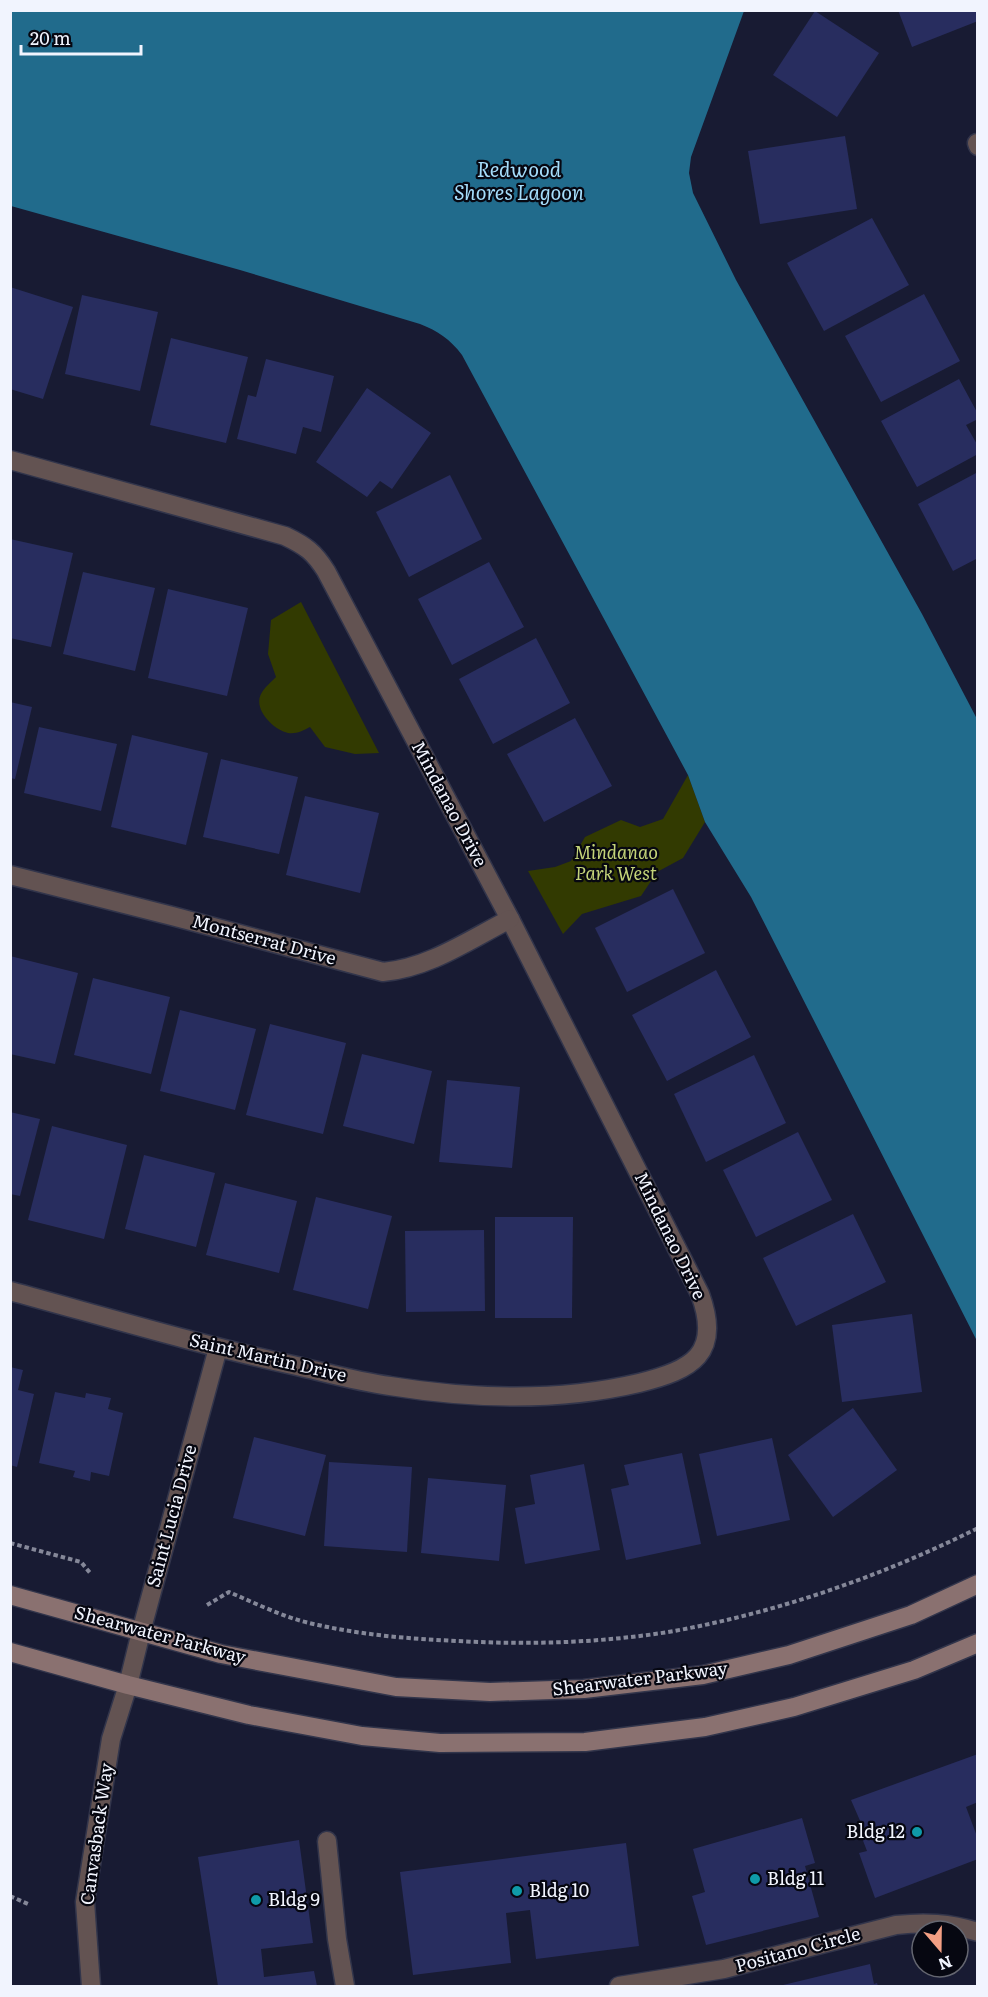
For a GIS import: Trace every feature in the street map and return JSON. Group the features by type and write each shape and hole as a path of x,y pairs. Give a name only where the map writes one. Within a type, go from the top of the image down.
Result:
{"main road":[{"name":"Shearwater Parkway","path":"10,1595 221,1654 396,1687 490,1692 584,1689 703,1675 789,1655 911,1615 978,1584"},
{"path":"10,1652 128,1685 249,1715 362,1736 440,1743 585,1742 705,1727 794,1707 914,1670 978,1643"}],"street":[{"name":"Mindanao Drive","path":"10,460 285,536 314,554 326,572 510,920 700,1294 708,1322 705,1344"},
{"name":"Montserrat Drive","path":"10,875 383,972 415,967 510,920"},
{"name":"Saint Martin Drive","path":"10,1291 218,1348 388,1386 444,1393 530,1397 621,1387 660,1377 687,1366 697,1357 705,1344"},
{"name":"Saint Lucia Drive","path":"128,1685 218,1348"},
{"name":"Canvasback Way","path":"91,1986 85,1902 111,1739 128,1685"},
{"path":"327,1841 337,1939 345,1986"},
{"name":"Positano Circle","path":"619,1986 724,1969 915,1922 938,1923 978,1932"}],"path":[{"path":"207,1605 229,1592 316,1625 408,1639 502,1644 600,1639 674,1631 809,1598 893,1567 978,1528"},
{"path":"10,1543 81,1562 91,1574"},
{"path":"10,1896 28,1904"}],"green space":[{"path":"301,602 379,753 355,754 325,747 310,727 297,733 288,733 271,724 262,713 259,700 261,694 276,677 268,654 271,620"},
{"name":"Mindanao Park West","path":"688,775 705,822 683,858 657,872 641,896 582,914 563,934 528,871 555,867 571,861 585,837 621,820 640,827 663,819"}],"water":[{"name":"Redwood Shores Lagoon","path":"10,11 744,11 691,157 689,173 693,193 736,280 922,614 977,719 977,1341 751,897 705,822 688,775 462,355 443,336 420,324 240,270 11,206"}],"building":[{"path":"898,10 978,10 978,21 912,47"},
{"path":"815,11 879,53 837,117 773,75"},
{"path":"845,136 857,209 760,224 748,151"},
{"path":"872,218 909,285 824,331 787,263"},
{"path":"10,287 73,307 43,399 10,389"},
{"path":"924,294 960,361 881,402 845,336"},
{"path":"82,295 158,312 140,391 65,374"},
{"path":"171,338 248,357 226,443 150,425"},
{"path":"266,359 334,376 321,432 303,427 296,454 237,439 248,395 256,397"},
{"path":"959,379 978,414 978,419 966,425 978,446 978,454 917,487 881,421"},
{"path":"367,388 431,433 392,489 380,481 367,497 316,462"},
{"path":"978,472 978,558 953,571 918,504"},
{"path":"450,475 482,539 409,577 376,512"},
{"path":"10,539 73,553 51,647 10,638"},
{"path":"489,562 524,627 452,665 418,599"},
{"path":"83,572 155,588 135,671 63,654"},
{"path":"168,589 248,608 227,696 148,678"},
{"path":"536,638 570,703 493,744 459,679"},
{"path":"10,702 32,707 15,779 10,778"},
{"path":"575,718 612,786 544,822 507,754"},
{"path":"39,727 117,744 101,811 24,793"},
{"path":"132,735 208,753 186,845 111,827"},
{"path":"221,759 298,777 279,854 203,837"},
{"path":"305,796 379,813 360,893 286,875"},
{"path":"673,889 705,953 627,992 595,928"},
{"path":"10,956 78,973 55,1064 10,1054"},
{"path":"716,970 751,1037 667,1081 632,1015"},
{"path":"93,978 170,997 151,1074 74,1055"},
{"path":"180,1010 256,1029 235,1110 160,1091"},
{"path":"270,1024 346,1043 323,1134 246,1115"},
{"path":"362,1054 432,1071 414,1144 343,1126"},
{"path":"754,1055 786,1123 706,1162 674,1094"},
{"path":"447,1080 520,1087 512,1168 439,1162"},
{"path":"10,1112 40,1119 20,1196 10,1194"},
{"path":"52,1126 127,1145 104,1239 28,1220"},
{"path":"798,1132 832,1200 756,1237 723,1170"},
{"path":"144,1155 215,1173 196,1247 125,1229"},
{"path":"225,1183 297,1201 279,1273 206,1255"},
{"path":"316,1197 392,1216 368,1309 293,1290"},
{"path":"853,1214 886,1282 796,1326 763,1258"},
{"path":"495,1217 573,1217 572,1318 495,1318"},
{"path":"484,1230 485,1311 406,1312 405,1231"},
{"path":"912,1314 922,1392 842,1402 832,1325"},
{"path":"10,1367 23,1370 18,1390 34,1394 17,1467 10,1465"},
{"path":"55,1392 85,1398 86,1393 111,1398 108,1409 123,1413 109,1476 91,1472 90,1481 73,1477 75,1471 39,1463"},
{"path":"853,1408 897,1470 833,1517 788,1455"},
{"path":"254,1437 326,1455 305,1536 233,1518"},
{"path":"772,1438 790,1520 717,1536 699,1454"},
{"path":"682,1453 701,1544 626,1560 611,1489 629,1485 624,1465"},
{"path":"329,1462 412,1467 407,1552 324,1546"},
{"path":"584,1464 600,1550 525,1564 515,1508 535,1504 530,1475"},
{"path":"428,1478 506,1485 499,1561 421,1553"},
{"name":"Bldg 12","path":"978,1754 978,1802 966,1807 978,1839 978,1859 875,1898 859,1853 867,1851 857,1825 861,1823 851,1800"},
{"name":"Bldg 11","path":"802,1818 815,1863 805,1866 819,1917 706,1945 692,1896 705,1892 693,1849"},
{"name":"Bldg 9","path":"299,1840 313,1943 261,1949 264,1977 314,1971 317,1986 218,1986 198,1857"},
{"name":"Bldg 10","path":"626,1843 639,1946 536,1959 530,1910 506,1913 511,1963 413,1975 400,1872"},
{"path":"870,1964 874,1984 877,1983 878,1986 779,1986"}],"place":[{"name":"Bldg 12","path":"917,1832"},
{"name":"Bldg 11","path":"755,1879"},
{"name":"Bldg 10","path":"517,1891"},
{"name":"Bldg 9","path":"256,1900"}]}
